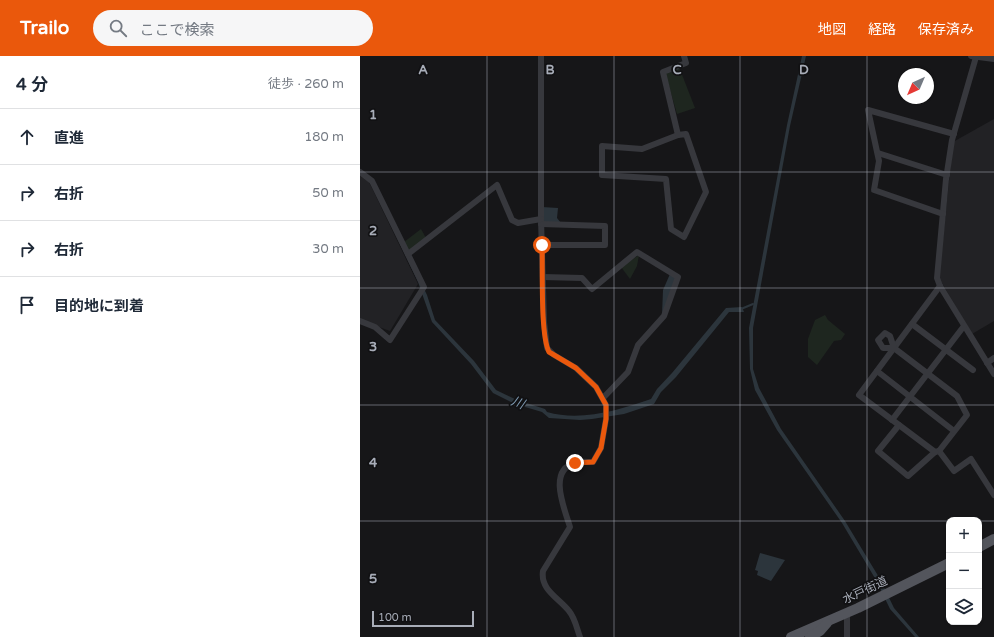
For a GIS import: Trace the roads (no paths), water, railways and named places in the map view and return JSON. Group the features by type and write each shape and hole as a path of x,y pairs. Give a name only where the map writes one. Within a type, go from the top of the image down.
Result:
{"main road":[{"path":"982,545 994,539"},
{"name":"水戸街道","path":"791,637 847,613 946,564"},
{"path":"810,637 820,632 829,620"}],"street":[{"path":"541,56 541,222 544,322 547,348 554,355 576,368 596,387 606,405 606,419 601,448 593,462 575,463 565,469 559,487 570,527 543,571 542,576 546,588 570,612 580,637"},
{"path":"678,135 664,72 686,63 684,56"},
{"path":"994,58 974,57 954,134 947,175 937,278 940,286 994,374"},
{"path":"943,214 874,190 879,160 868,110 954,134"},
{"path":"686,134 706,192 684,237 671,229 666,179 602,176 602,146 642,149 678,135 686,134"},
{"path":"878,153 947,175"},
{"path":"360,172 372,181 424,287 390,340 376,328 360,321"},
{"path":"408,254 497,185 512,220 518,223 541,222 605,226 605,245 542,245"},
{"path":"543,277 582,278 592,289 637,252 678,277 664,316 638,345 628,372 603,398"},
{"path":"940,286 859,395 937,451 954,471 971,459 994,495"},
{"path":"912,324 973,370"},
{"path":"892,420 964,326"},
{"path":"894,348 957,396 967,415 937,451 908,476 878,452 899,425"},
{"path":"987,363 994,358"},
{"path":"877,371 954,432"},
{"path":"847,613 847,637"}],"water":[{"path":"802,56 806,56 790,126 753,328 753,369 759,388 781,429 845,521 880,579 894,608 919,637 915,637 890,609 876,580 842,523 777,430 755,390 750,369 749,328 787,125"},
{"name":"川","path":"372,182 427,295 435,320 474,361 496,390 517,400 545,409 547,412 573,416 586,415 613,411 651,399 657,389 726,308 742,307 744,312 729,312 676,377 661,392 654,404 624,414 592,419 580,420 549,418 542,412 515,404 493,393 471,364 432,322 418,282 371,183"},
{"path":"542,207 558,208 557,218 561,223 543,223"},
{"path":"670,274 676,278 662,315 663,290"},
{"path":"760,553 785,560 771,581 757,575 758,571 755,570"}],"waterway":[{"name":"川","path":"741,309 753,304"}]}
